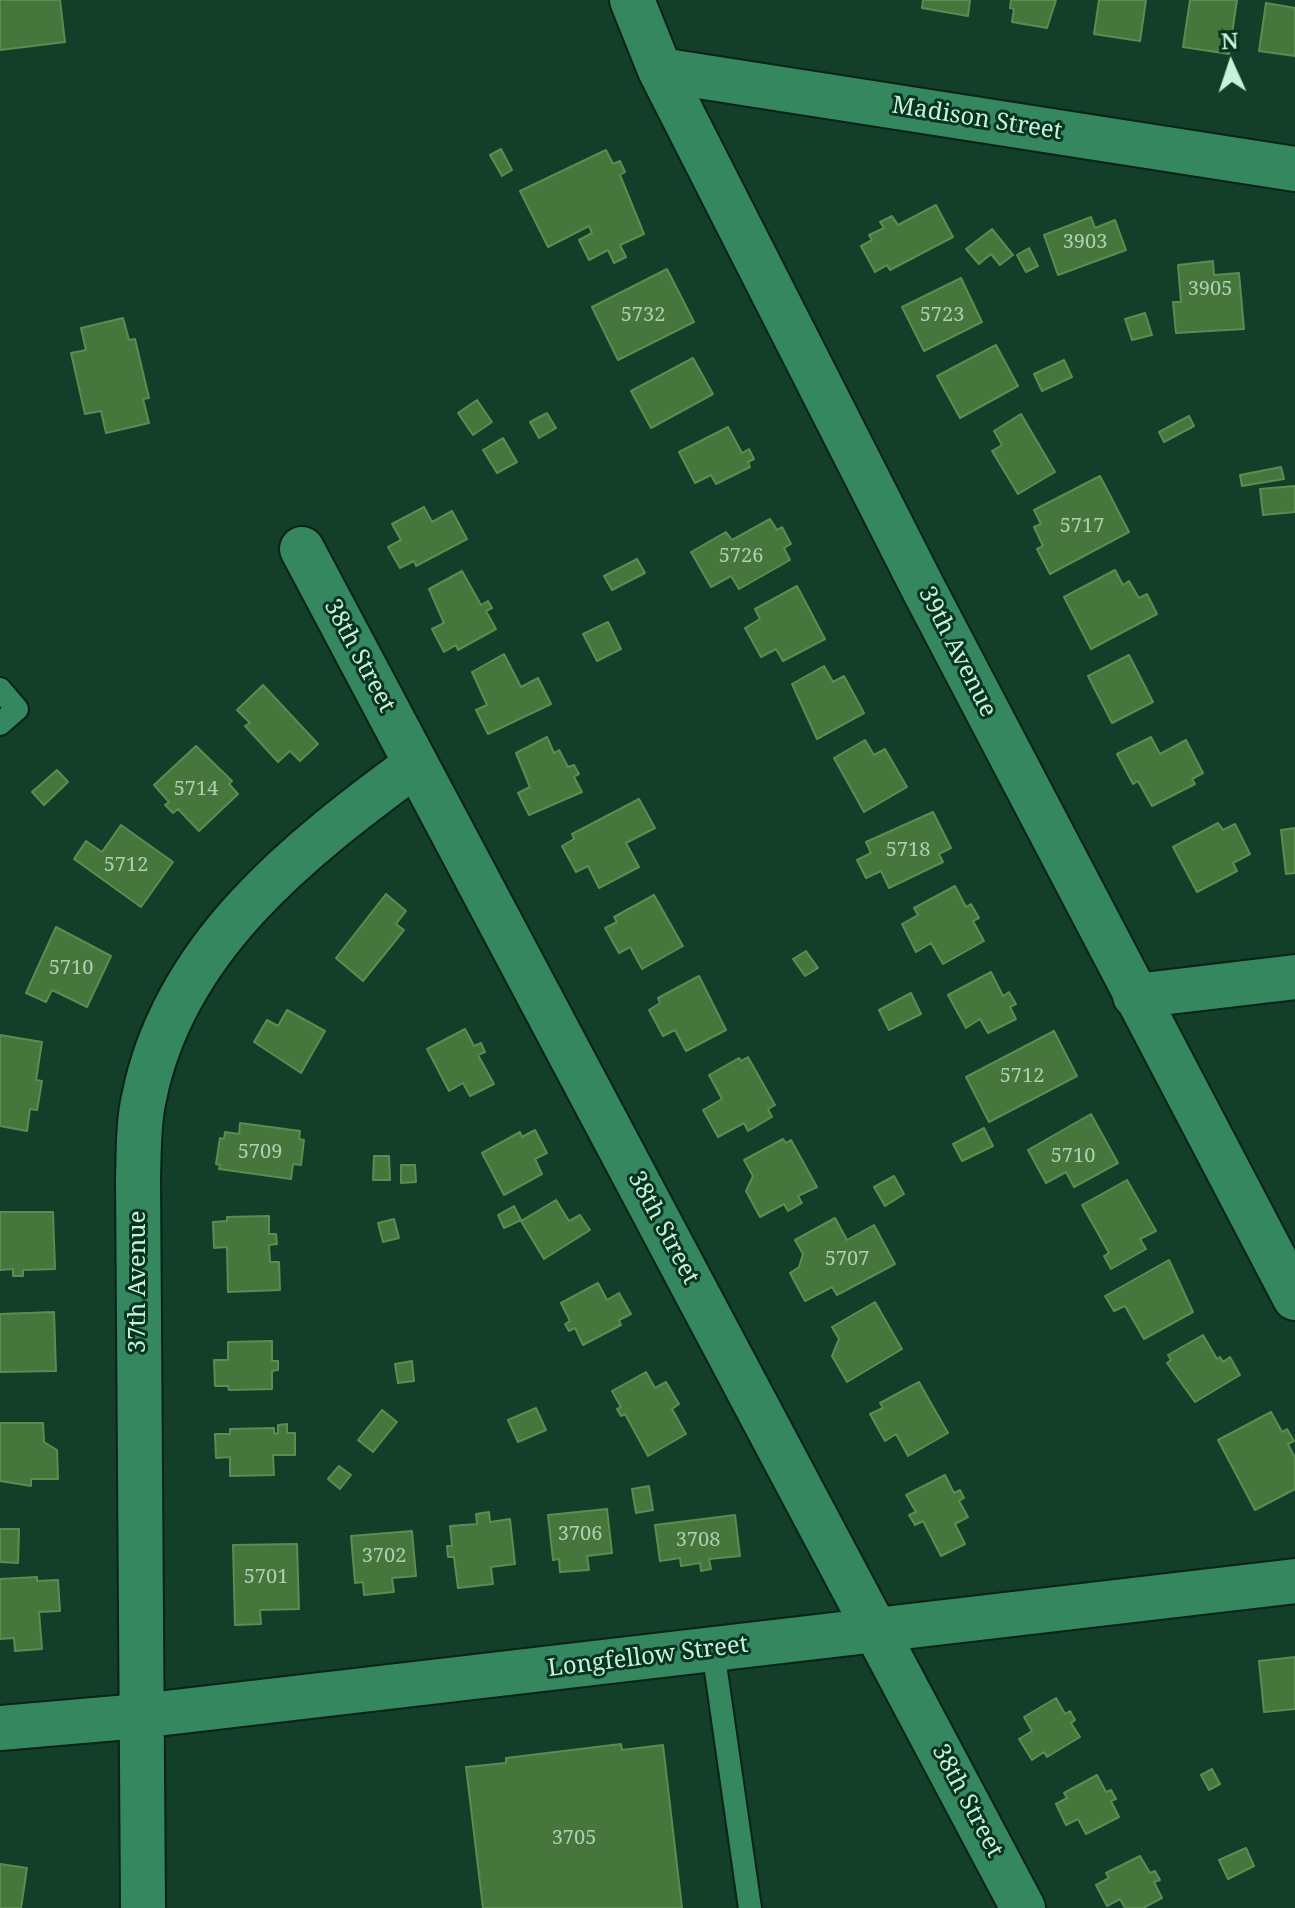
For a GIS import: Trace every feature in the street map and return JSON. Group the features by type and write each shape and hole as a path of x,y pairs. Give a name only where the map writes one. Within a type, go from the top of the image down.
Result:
{"street":[{"name":"39th Avenue","path":"632,0 660,70 1135,996 1295,1298"},
{"name":"Madison Street","path":"660,70 1295,169"},
{"name":"38th Street","path":"302,549 1023,1908"},
{"name":"37th Avenue","path":"143,1908 138,1178 143,1100 158,1045 184,991 222,934 310,844 416,764"},
{"path":"1135,996 1295,977"},
{"name":"Longfellow Street","path":"0,1728 140,1716 1295,1581"}],"lane":[{"path":"0,689 17,709 0,724"},
{"path":"713,1650 750,1908"}],"building":[{"path":"0,0 60,0 65,42 0,50"},
{"path":"923,0 970,0 968,16 922,8"},
{"path":"1011,0 1056,0 1047,28 1012,22 1014,9 1010,8"},
{"path":"1099,0 1146,0 1140,41 1094,34"},
{"path":"1190,0 1237,0 1229,54 1183,47"},
{"path":"1266,3 1295,8 1295,56 1259,51"},
{"path":"501,149 512,170 502,176 490,155"},
{"path":"606,150 613,164 620,161 625,172 620,175 644,234 620,245 626,257 614,263 608,250 589,260 579,240 592,233 589,226 548,247 520,191"},
{"path":"936,205 953,237 890,270 887,265 875,272 861,246 872,240 869,235 884,228 880,222 892,216 898,225"},
{"path":"1091,217 1095,228 1115,220 1126,250 1058,275 1044,235"},
{"path":"992,229 1013,255 1000,265 991,254 979,264 966,249"},
{"path":"1029,248 1038,266 1026,272 1017,255"},
{"path":"1213,261 1214,275 1239,273 1244,329 1176,333 1173,302 1181,302 1178,265"},
{"path":"667,269 694,322 618,360 592,307"},
{"path":"961,278 982,322 924,351 902,307"},
{"path":"1145,313 1152,335 1132,340 1125,319"},
{"path":"123,318 129,340 135,339 149,398 143,399 149,423 106,433 101,411 85,414 71,353 86,350 81,328"},
{"path":"996,345 1018,386 960,418 937,376"},
{"path":"693,358 713,394 651,428 631,391"},
{"path":"1064,360 1072,377 1042,391 1034,374"},
{"path":"477,400 492,422 473,435 458,413"},
{"path":"547,413 556,428 539,438 530,422"},
{"path":"1021,414 1055,472 1018,494 992,451 1002,445 994,431"},
{"path":"1189,416 1194,426 1164,442 1159,432"},
{"path":"728,427 742,453 749,449 754,459 748,462 750,467 716,484 711,475 695,483 679,452"},
{"path":"503,438 517,462 497,473 483,450"},
{"path":"1281,467 1284,479 1242,486 1240,475"},
{"path":"1100,476 1129,532 1050,574 1037,549 1043,546 1034,527 1041,524 1034,510"},
{"path":"1295,486 1295,512 1263,515 1260,489"},
{"path":"424,507 432,522 452,511 467,539 416,566 414,561 400,568 388,547 401,540 392,524"},
{"path":"770,519 777,530 782,527 791,544 784,548 790,560 739,589 731,576 711,587 691,552 726,532 732,540"},
{"path":"637,559 645,573 612,590 604,576"},
{"path":"1115,570 1123,585 1129,581 1139,598 1147,594 1157,614 1091,649 1064,597"},
{"path":"462,571 481,605 488,601 492,608 486,611 496,629 458,650 456,645 444,652 432,629 444,623 429,589"},
{"path":"797,586 825,639 783,661 776,649 761,657 745,628 760,619 755,609"},
{"path":"608,622 621,649 597,661 583,634"},
{"path":"504,654 521,687 538,678 551,704 488,734 476,710 487,705 472,672"},
{"path":"1129,655 1153,702 1112,723 1088,676"},
{"path":"824,666 833,682 844,676 864,713 817,739 792,684"},
{"path":"263,685 318,744 300,761 290,751 278,762 245,726 250,723 237,710"},
{"path":"547,737 554,753 559,750 568,767 574,765 579,774 574,777 582,792 529,815 518,793 530,787 516,753"},
{"path":"1151,737 1160,754 1186,740 1203,773 1192,779 1195,784 1152,806 1138,781 1133,784 1117,754"},
{"path":"865,740 874,755 885,749 907,787 864,812 834,758"},
{"path":"196,746 232,781 229,784 238,794 199,831 178,809 173,813 165,805 169,802 154,785"},
{"path":"57,770 68,782 44,805 32,792"},
{"path":"639,799 655,828 626,843 639,867 599,888 588,866 576,872 562,846 574,839 572,834"},
{"path":"933,812 951,848 939,854 943,862 889,888 881,871 866,878 857,860 871,853 866,842"},
{"path":"1218,823 1223,830 1235,824 1250,854 1233,863 1237,871 1197,892 1173,847"},
{"path":"121,825 173,862 141,907 74,859 86,841 102,852"},
{"path":"1295,828 1295,873 1286,874 1281,830"},
{"path":"955,886 966,907 971,904 979,918 973,921 984,941 943,964 931,943 916,952 902,924 918,915 914,908"},
{"path":"386,894 406,911 396,924 404,930 363,981 336,958"},
{"path":"654,895 683,946 642,969 630,947 619,953 605,928 617,922 614,917"},
{"path":"56,927 111,956 87,1007 52,990 46,1002 26,993"},
{"path":"806,951 818,968 805,976 793,959"},
{"path":"991,972 1003,996 1009,992 1016,1004 1010,1007 1016,1019 988,1033 980,1019 966,1028 948,995"},
{"path":"699,976 726,1030 686,1051 675,1030 663,1036 649,1010 660,1003 658,998"},
{"path":"911,993 921,1014 889,1030 879,1010"},
{"path":"287,1010 325,1031 301,1073 254,1042 267,1020 278,1026"},
{"path":"465,1029 474,1046 481,1043 485,1052 478,1055 494,1084 470,1096 463,1083 449,1091 427,1049"},
{"path":"1054,1031 1077,1076 989,1122 966,1077"},
{"path":"0,1035 42,1042 36,1080 42,1081 37,1110 30,1109 27,1131 0,1126"},
{"path":"748,1057 775,1105 768,1109 772,1117 748,1131 744,1123 718,1137 703,1110 722,1099 709,1075 739,1058 741,1061"},
{"path":"1091,1114 1118,1163 1074,1187 1066,1172 1046,1183 1028,1150"},
{"path":"240,1123 300,1131 299,1139 304,1140 301,1165 293,1164 291,1179 219,1169 220,1165 216,1164 220,1138 224,1139 225,1132 239,1134"},
{"path":"984,1128 993,1146 962,1161 953,1144"},
{"path":"535,1130 547,1153 535,1159 542,1174 504,1195 482,1153 520,1132 522,1137"},
{"path":"783,1139 786,1143 791,1140 817,1187 798,1196 802,1203 788,1211 784,1204 760,1217 746,1191 753,1176 744,1160"},
{"path":"374,1156 389,1156 390,1180 373,1180"},
{"path":"401,1165 415,1165 416,1182 401,1183"},
{"path":"894,1176 904,1194 885,1206 874,1187"},
{"path":"1127,1180 1156,1231 1140,1239 1146,1249 1111,1269 1104,1256 1109,1253 1082,1205"},
{"path":"556,1200 569,1221 580,1215 590,1230 544,1259 521,1221"},
{"path":"514,1206 521,1220 504,1228 498,1215"},
{"path":"0,1212 53,1212 55,1269 23,1270 23,1276 13,1276 13,1269 0,1270"},
{"path":"269,1216 269,1234 276,1234 277,1244 269,1245 270,1262 279,1262 280,1290 228,1292 227,1247 214,1248 213,1222 227,1221 227,1217"},
{"path":"835,1218 847,1240 874,1225 895,1264 837,1295 832,1287 805,1301 790,1273 799,1267 803,1254 795,1240"},
{"path":"394,1219 399,1238 383,1242 378,1223"},
{"path":"1169,1260 1193,1312 1144,1339 1125,1306 1114,1311 1105,1296"},
{"path":"598,1283 607,1300 619,1293 631,1314 619,1320 621,1325 583,1345 575,1328 569,1331 565,1324 570,1321 561,1303"},
{"path":"875,1302 902,1349 847,1382 832,1356 839,1339 832,1327"},
{"path":"54,1312 56,1371 0,1372 0,1314"},
{"path":"1203,1335 1217,1359 1220,1357 1223,1362 1230,1357 1240,1375 1195,1402 1167,1363 1171,1360 1168,1355"},
{"path":"272,1341 272,1361 278,1361 278,1370 272,1371 272,1389 229,1390 228,1386 215,1386 214,1360 228,1360 228,1342"},
{"path":"412,1361 414,1381 398,1383 395,1364"},
{"path":"646,1372 655,1388 666,1382 679,1404 672,1409 686,1434 648,1456 625,1414 621,1416 617,1409 621,1407 612,1391"},
{"path":"919,1382 948,1433 908,1456 896,1434 885,1441 870,1414 883,1408 880,1403"},
{"path":"536,1408 546,1430 518,1442 508,1420"},
{"path":"382,1410 397,1422 373,1452 358,1440"},
{"path":"1271,1412 1282,1432 1287,1429 1294,1441 1288,1444 1295,1458 1295,1489 1255,1510 1218,1440"},
{"path":"0,1423 43,1423 44,1442 57,1450 58,1479 31,1479 31,1486 0,1481"},
{"path":"287,1424 287,1433 295,1433 295,1455 273,1455 274,1475 230,1476 230,1457 216,1458 215,1434 230,1434 230,1429 274,1428 274,1433 278,1434 278,1425"},
{"path":"339,1466 351,1475 340,1489 328,1479"},
{"path":"945,1475 954,1493 960,1490 964,1498 959,1501 968,1517 955,1524 965,1544 941,1556 923,1521 915,1525 909,1515 916,1512 906,1495"},
{"path":"649,1486 653,1510 636,1513 632,1489"},
{"path":"607,1509 612,1553 587,1556 589,1570 560,1572 559,1559 553,1560 548,1515"},
{"path":"489,1512 490,1522 510,1519 515,1564 491,1567 493,1584 458,1588 454,1557 448,1557 447,1546 452,1546 450,1526 477,1524 476,1514"},
{"path":"735,1515 740,1556 709,1559 711,1569 701,1571 700,1563 681,1566 680,1558 660,1561 655,1525"},
{"path":"0,1529 19,1529 18,1563 0,1562"},
{"path":"412,1531 416,1576 392,1578 394,1592 364,1595 363,1582 355,1583 351,1536"},
{"path":"297,1544 299,1609 260,1610 261,1624 235,1625 233,1545"},
{"path":"37,1577 37,1581 58,1580 60,1611 39,1612 42,1649 15,1651 14,1638 0,1639 0,1579"},
{"path":"1295,1657 1295,1709 1264,1712 1259,1661"},
{"path":"1056,1698 1065,1714 1070,1711 1075,1720 1071,1723 1080,1737 1047,1757 1044,1752 1032,1760 1019,1739 1032,1731 1024,1717"},
{"path":"621,1744 622,1750 663,1745 682,1908 483,1908 466,1767 506,1763 506,1758"},
{"path":"1212,1769 1220,1784 1209,1790 1201,1775"},
{"path":"1097,1775 1106,1792 1111,1790 1116,1799 1111,1801 1119,1817 1086,1834 1078,1819 1066,1825 1056,1804 1067,1798 1064,1793"},
{"path":"1246,1848 1254,1866 1228,1879 1219,1860"},
{"path":"1140,1856 1150,1873 1155,1871 1160,1880 1154,1882 1162,1898 1143,1908 1125,1908 1120,1899 1107,1906 1096,1885 1109,1878 1106,1873"},
{"path":"0,1864 27,1868 21,1908 0,1908"}]}
